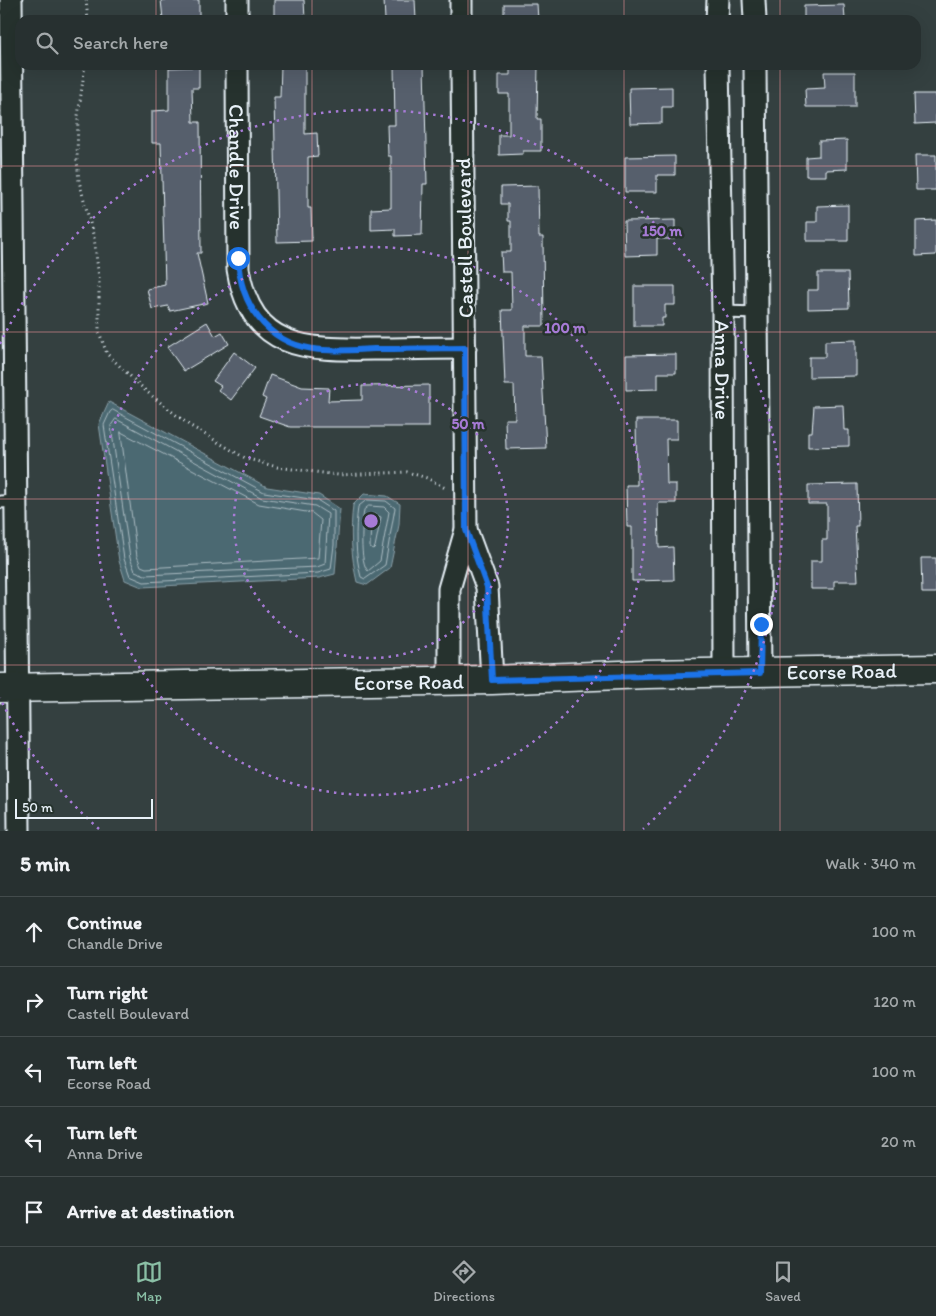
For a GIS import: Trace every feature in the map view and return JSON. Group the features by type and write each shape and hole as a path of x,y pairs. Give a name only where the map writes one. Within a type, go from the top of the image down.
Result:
{"main road":[{"name":"Ecorse Road","path":"10,687 492,680 647,674 936,669"}],"street":[{"path":"11,0 8,501 10,687 19,831"},
{"path":"237,0 237,15"},
{"path":"461,0 461,15"},
{"path":"717,15 718,0"},
{"path":"754,0 754,15"},
{"name":"Chandle Drive","path":"237,70 238,269 244,296 258,319 280,338 315,349 465,348"},
{"name":"Castell Boulevard","path":"449,680 449,589 466,530 462,70"},
{"name":"Anna Drive","path":"718,70 723,312 724,674"},
{"name":"Anna Drive","path":"755,70 760,673"},
{"name":"Castell Boulevard","path":"466,530 487,587 492,680"}],"lane":[{"path":"723,312 758,313"}],"path":[{"path":"86,0 88,15"},
{"path":"84,70 78,116 77,160 79,181 94,238 99,278 99,332 107,354 146,392 189,425 245,458 277,467 338,475 407,472 427,478 447,490"}],"water":[{"path":"109,402 267,487 319,495 340,509 335,574 319,578 142,587 125,580 119,561 99,424"},
{"path":"364,494 387,496 400,504 399,525 390,568 367,585 357,582 352,544 353,505"}],"building":[{"path":"161,0 199,0 199,15 163,15"},
{"path":"274,0 304,0 305,15 274,15"},
{"path":"384,0 415,0 416,15 385,15"},
{"path":"504,4 537,4 538,15 504,15"},
{"path":"844,5 845,15 804,15 804,6"},
{"path":"169,70 199,70 199,88 192,88 193,122 200,122 201,253 197,253 208,303 170,311 168,306 152,309 147,289 165,285 161,143 152,143 152,111 169,110"},
{"path":"281,70 305,70 305,134 317,133 318,156 308,157 308,208 311,208 312,241 277,242 274,97 280,97"},
{"path":"394,70 424,70 427,184 423,184 422,235 395,236 395,229 371,230 371,209 391,208 391,156 388,156 387,125 395,125"},
{"path":"510,70 538,70 537,119 541,119 541,151 523,151 523,154 499,155 499,135 509,135 509,94 499,94 499,75 510,75"},
{"path":"824,72 855,72 855,107 806,107 805,89 825,88"},
{"path":"672,87 672,107 662,107 662,123 630,124 629,88"},
{"path":"914,94 936,94 936,123 915,124"},
{"path":"847,140 847,169 826,170 826,176 806,176 806,157 819,156 819,141"},
{"path":"915,155 936,155 936,190 916,190"},
{"path":"675,156 675,175 657,175 657,192 625,192 625,157"},
{"path":"538,186 539,237 543,237 544,326 525,326 525,356 541,356 546,448 506,449 505,419 515,419 514,385 505,385 502,310 512,310 511,272 502,272 501,252 511,252 511,221 508,221 508,204 501,204 501,187"},
{"path":"848,205 848,241 807,241 807,222 817,222 817,206"},
{"path":"675,220 675,239 657,239 657,255 625,256 624,221"},
{"path":"936,220 936,255 916,256 916,221"},
{"path":"818,273 848,273 849,308 808,309 808,290 818,290"},
{"path":"634,286 675,286 675,305 665,305 665,318 662,318 662,326 634,326"},
{"path":"207,322 215,336 222,332 229,344 184,371 167,347"},
{"path":"856,340 856,376 809,377 809,357 825,357 825,341"},
{"path":"234,352 255,368 231,400 218,390 221,386 213,381"},
{"path":"676,354 676,373 658,373 658,389 626,390 626,355"},
{"path":"270,375 302,387 329,388 328,401 362,400 362,386 429,385 429,427 290,427 259,416 266,399 262,397"},
{"path":"843,405 844,430 849,430 849,446 808,447 808,432 812,432 814,406"},
{"path":"636,420 677,420 677,439 666,439 667,484 676,484 676,503 658,503 659,548 673,547 674,580 632,581 632,527 627,527 626,485 637,485"},
{"path":"857,484 858,526 855,526 858,581 834,581 834,589 811,589 811,561 822,561 822,540 827,540 827,504 808,504 808,485"},
{"path":"921,558 936,558 936,593 922,593"}],"route":[{"path":"238,258 241,284 250,308 268,329 290,343 315,349 341,350 465,348 466,530 487,587 492,680 647,674 760,673 761,624"}]}
